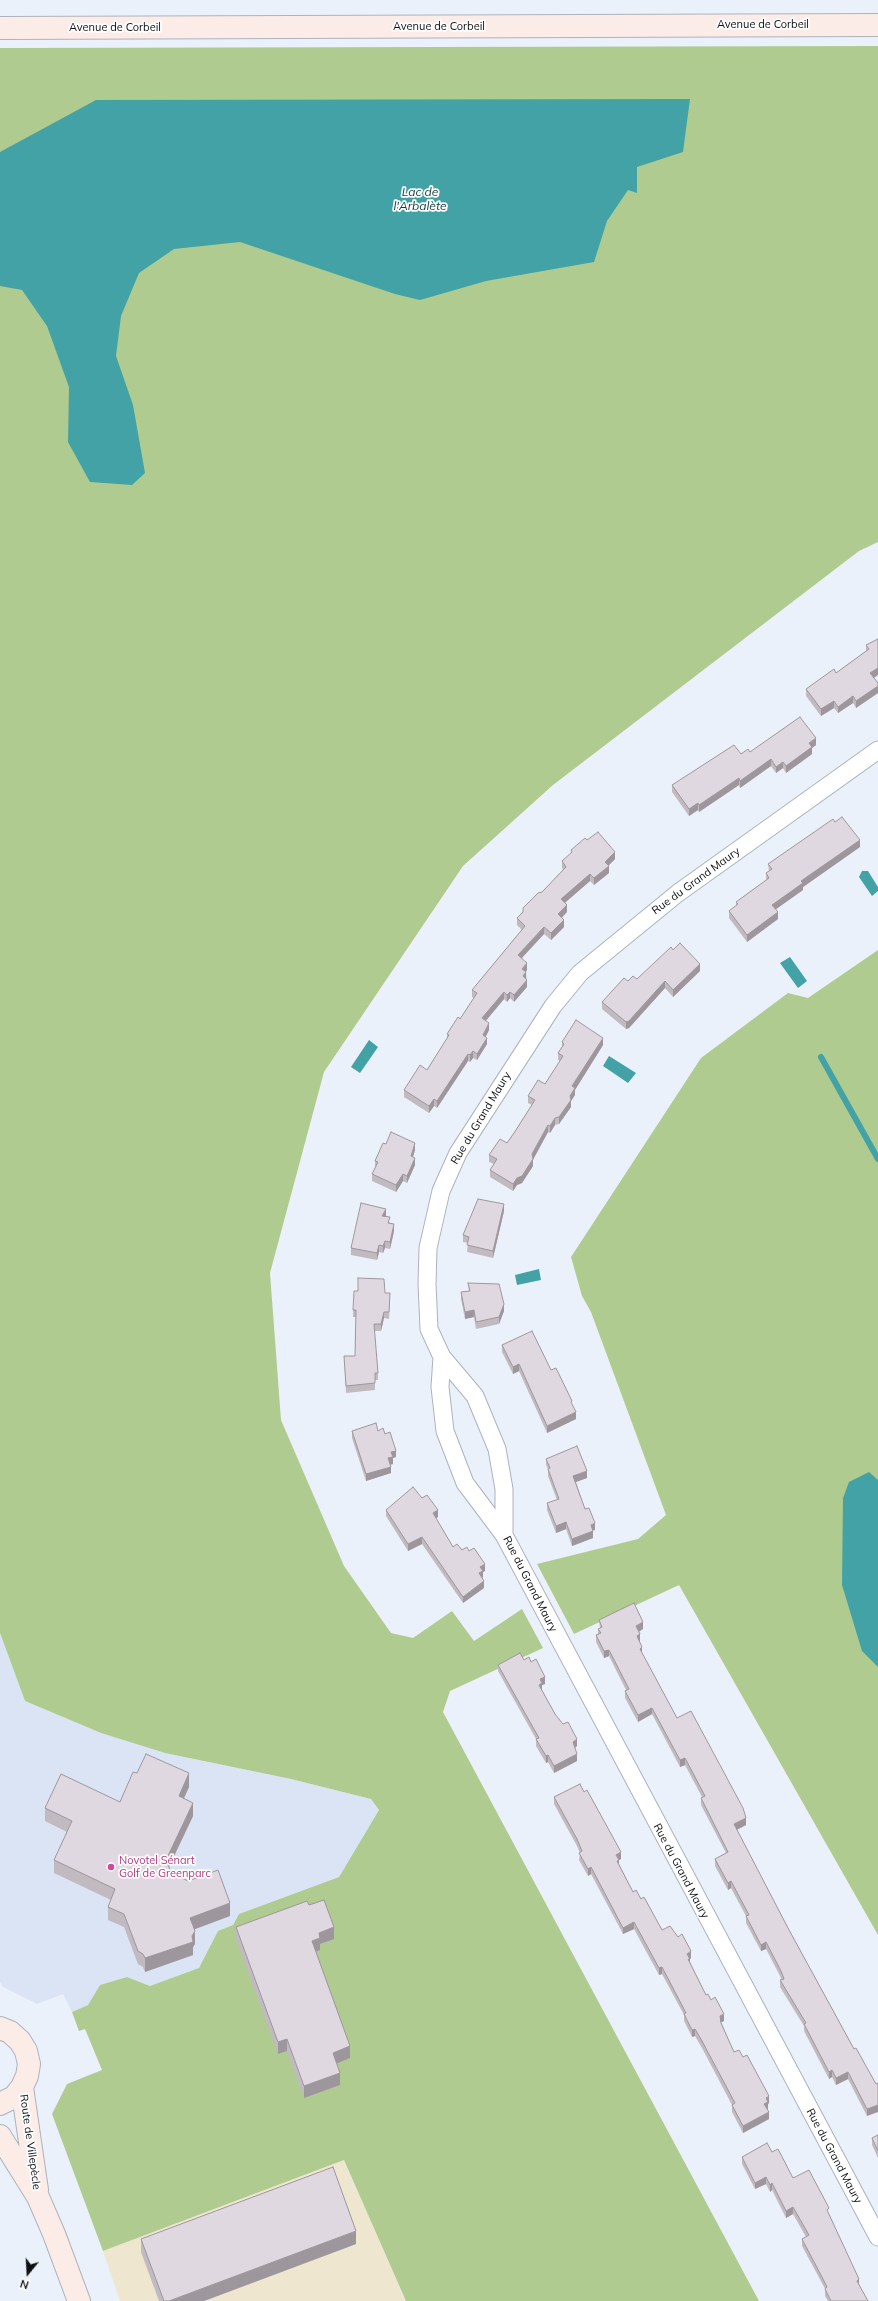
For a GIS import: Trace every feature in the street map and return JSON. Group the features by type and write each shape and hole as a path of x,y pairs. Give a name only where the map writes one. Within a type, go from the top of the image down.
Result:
{"main road":[{"name":"Avenue de Corbeil","path":"0,28 878,25"},
{"path":"0,2028 10,2032 20,2041 26,2051 29,2064 27,2076 22,2087 14,2097 0,2104"},
{"name":"Route de Villepècle","path":"22,2087 38,2197"},
{"name":"Route de Villepècle","path":"0,2136 38,2197 54,2234 79,2301"}],"street":[{"name":"Rue du Grand Maury","path":"878,750 650,914 580,973 553,1006 458,1153 441,1191 428,1248 427,1284 429,1329 442,1357 475,1396 497,1449 504,1489 504,1535 878,2238"},
{"path":"442,1357 440,1387 445,1431 465,1483 504,1535"}],"shaded area":[{"path":"0,1633 25,1701 101,1733 165,1753 291,1779 371,1799 379,1810 339,1877 239,1914 233,1925 218,1931 200,1968 150,1986 127,1977 100,1985 88,2005 72,2012 63,1994 37,2004 3,1987 0,1982"},
{"path":"344,2160 406,2301 120,2301 103,2251"}],"green space":[{"path":"878,46 878,542 859,551 553,785 463,866 324,1072 270,1273 281,1420 344,1566 391,1633 413,1638 452,1611 474,1641 522,1609 543,1648 450,1691 443,1712 759,2301 406,2301 344,2160 103,2251 52,2114 67,2084 102,2070 85,2029 79,2031 72,2012 88,2005 100,1985 127,1977 150,1986 199,1968 218,1931 233,1925 239,1914 339,1877 379,1810 371,1799 291,1779 165,1753 101,1733 25,1701 0,1633 0,48"},
{"path":"878,950 878,1935 679,1585 574,1634 537,1564 638,1539 666,1515 591,1312 582,1296 571,1257 701,1058 788,993 808,998"}],"water":[{"name":"Lac de l'Arbalète","path":"690,99 683,152 637,167 637,193 628,190 607,221 594,262 486,281 420,300 395,294 240,242 174,249 139,273 121,316 116,356 133,405 145,473 132,485 90,482 68,442 69,387 47,326 22,290 0,286 0,152 96,100"},
{"path":"862,871 868,871 878,887 878,891 872,896 859,877"},
{"path":"790,957 807,981 798,988 780,963"},
{"path":"369,1040 378,1047 360,1073 351,1067"},
{"path":"609,1056 636,1073 628,1083 603,1066"},
{"path":"539,1269 541,1280 517,1285 515,1275"},
{"path":"869,1472 878,1480 878,1667 862,1651 842,1585 843,1498 849,1482"}],"building":[{"path":"878,639 878,668 870,673 878,683 878,686 856,701 853,696 838,707 834,701 821,709 806,689 834,669 836,673 869,649 866,645"},
{"path":"800,717 816,738 809,743 812,747 786,766 783,762 776,767 771,759 740,781 739,778 699,805 698,803 689,809 672,785 734,745 741,754 748,749 750,752"},
{"path":"842,817 860,840 801,881 803,883 772,905 778,912 747,935 729,911 738,904 736,902 769,878 766,873 772,869 768,864 833,819 835,822"},
{"path":"598,832 615,852 605,862 609,866 594,878 590,874 561,899 567,905 558,914 564,920 551,933 544,927 518,955 527,963 522,969 526,972 523,976 527,980 514,995 510,992 507,995 504,992 482,1018 489,1023 483,1035 487,1038 477,1054 473,1051 470,1055 468,1054 437,1101 434,1099 429,1106 404,1090 420,1065 427,1070 449,1035 447,1034 458,1017 460,1019 477,993 472,990 525,926 517,918 523,912 523,908 538,893 542,892 566,867 562,861 572,852 571,850 585,838 587,840"},
{"path":"680,943 700,964 673,990 665,981 629,1021 626,1022 602,1002 624,978 628,981 633,976 637,979 671,947 673,950"},
{"path":"576,1020 603,1038 572,1086 575,1088 570,1096 571,1100 559,1117 555,1118 550,1126 548,1125 532,1154 533,1159 522,1176 517,1178 513,1184 490,1170 497,1159 489,1155 500,1139 507,1143 514,1133 535,1100 528,1096 538,1080 545,1084 563,1056 558,1053 564,1044 562,1042"},
{"path":"391,1132 415,1143 411,1156 415,1158 407,1176 403,1174 396,1185 372,1174 378,1162 375,1161 383,1143 386,1144"},
{"path":"478,1199 504,1204 493,1251 467,1245 469,1237 463,1235"},
{"path":"361,1203 386,1209 382,1216 390,1217 388,1223 394,1224 390,1242 385,1241 383,1246 379,1245 377,1253 351,1248"},
{"path":"358,1278 384,1279 385,1293 390,1293 389,1312 384,1312 381,1324 374,1324 378,1373 375,1373 375,1383 346,1386 344,1356 355,1356 356,1310 353,1310 354,1291 358,1291"},
{"path":"468,1283 499,1284 504,1304 499,1317 476,1322 474,1310 465,1312 461,1292 470,1291"},
{"path":"532,1331 551,1370 556,1368 576,1412 547,1426 519,1364 513,1367 502,1345"},
{"path":"376,1423 378,1431 383,1428 385,1434 390,1432 396,1451 391,1452 393,1457 388,1458 391,1467 366,1474 352,1431"},
{"path":"577,1446 587,1471 573,1476 585,1509 589,1508 595,1523 591,1525 593,1531 572,1539 566,1522 556,1526 547,1503 559,1499 546,1459"},
{"path":"413,1487 422,1498 427,1495 438,1510 433,1513 453,1547 457,1544 462,1550 467,1547 469,1551 474,1548 485,1564 480,1567 483,1571 479,1573 484,1581 463,1597 422,1537 408,1544 386,1510"},
{"path":"634,1603 643,1622 636,1626 640,1634 637,1636 642,1647 640,1649 677,1718 691,1711 743,1808 746,1818 734,1824 788,1928 854,2049 856,2048 876,2084 878,2083 878,2105 867,2109 848,2072 836,2078 832,2070 829,2072 804,2024 806,2023 780,1980 784,1979 766,1942 761,1945 746,1916 749,1915 731,1881 728,1883 715,1859 728,1852 701,1798 705,1796 685,1758 680,1760 652,1708 638,1715 625,1691 629,1689 609,1650 604,1651 596,1635 601,1633 598,1629 602,1627 599,1620"},
{"path":"520,1653 524,1660 529,1657 531,1662 536,1659 545,1677 540,1679 542,1683 539,1685 555,1714 563,1724 568,1722 577,1739 573,1742 577,1754 554,1766 536,1739 539,1738 498,1665"},
{"name":"Novotel Sénart Golf de Greenparc","path":"146,1754 189,1773 179,1796 193,1803 166,1860 171,1872 188,1881 218,1870 230,1903 190,1918 195,1931 192,1936 193,1942 145,1958 143,1954 138,1951 124,1914 108,1907 115,1889 54,1860 72,1821 45,1808 61,1774 120,1802 133,1772 137,1773"},
{"path":"580,1784 584,1792 587,1790 621,1852 616,1855 619,1860 617,1861 633,1892 636,1890 641,1899 644,1897 662,1930 670,1926 678,1937 682,1934 691,1951 687,1954 690,1959 688,1959 706,1995 708,1994 711,2000 715,1997 724,2014 720,2016 721,2023 734,2052 739,2050 743,2057 747,2055 769,2096 766,2098 768,2102 764,2104 769,2112 743,2126 732,2105 735,2103 695,2029 692,2030 684,2014 686,2013 662,1967 659,1968 634,1922 623,1928 591,1867 588,1869 579,1853 582,1851 577,1839 554,1797"},
{"path":"324,1900 334,1927 319,1933 320,1938 312,1941 350,2046 333,2053 340,2073 304,2086 287,2039 278,2042 236,1927 307,1901 309,1905"},
{"path":"878,2135 878,2151 872,2138"},
{"path":"767,2143 772,2152 778,2149 793,2178 809,2170 829,2208 827,2210 859,2279 857,2281 868,2301 831,2301 825,2289 827,2287 802,2239 809,2235 793,2207 786,2211 772,2183 770,2185 766,2177 755,2183 742,2157"},
{"path":"333,2167 356,2231 169,2301 164,2301 141,2239"}],"waterway":[{"path":"821,1057 878,1159"}],"place":[{"name":"Novotel Sénart Golf de Greenparc","path":"111,1867"}]}
